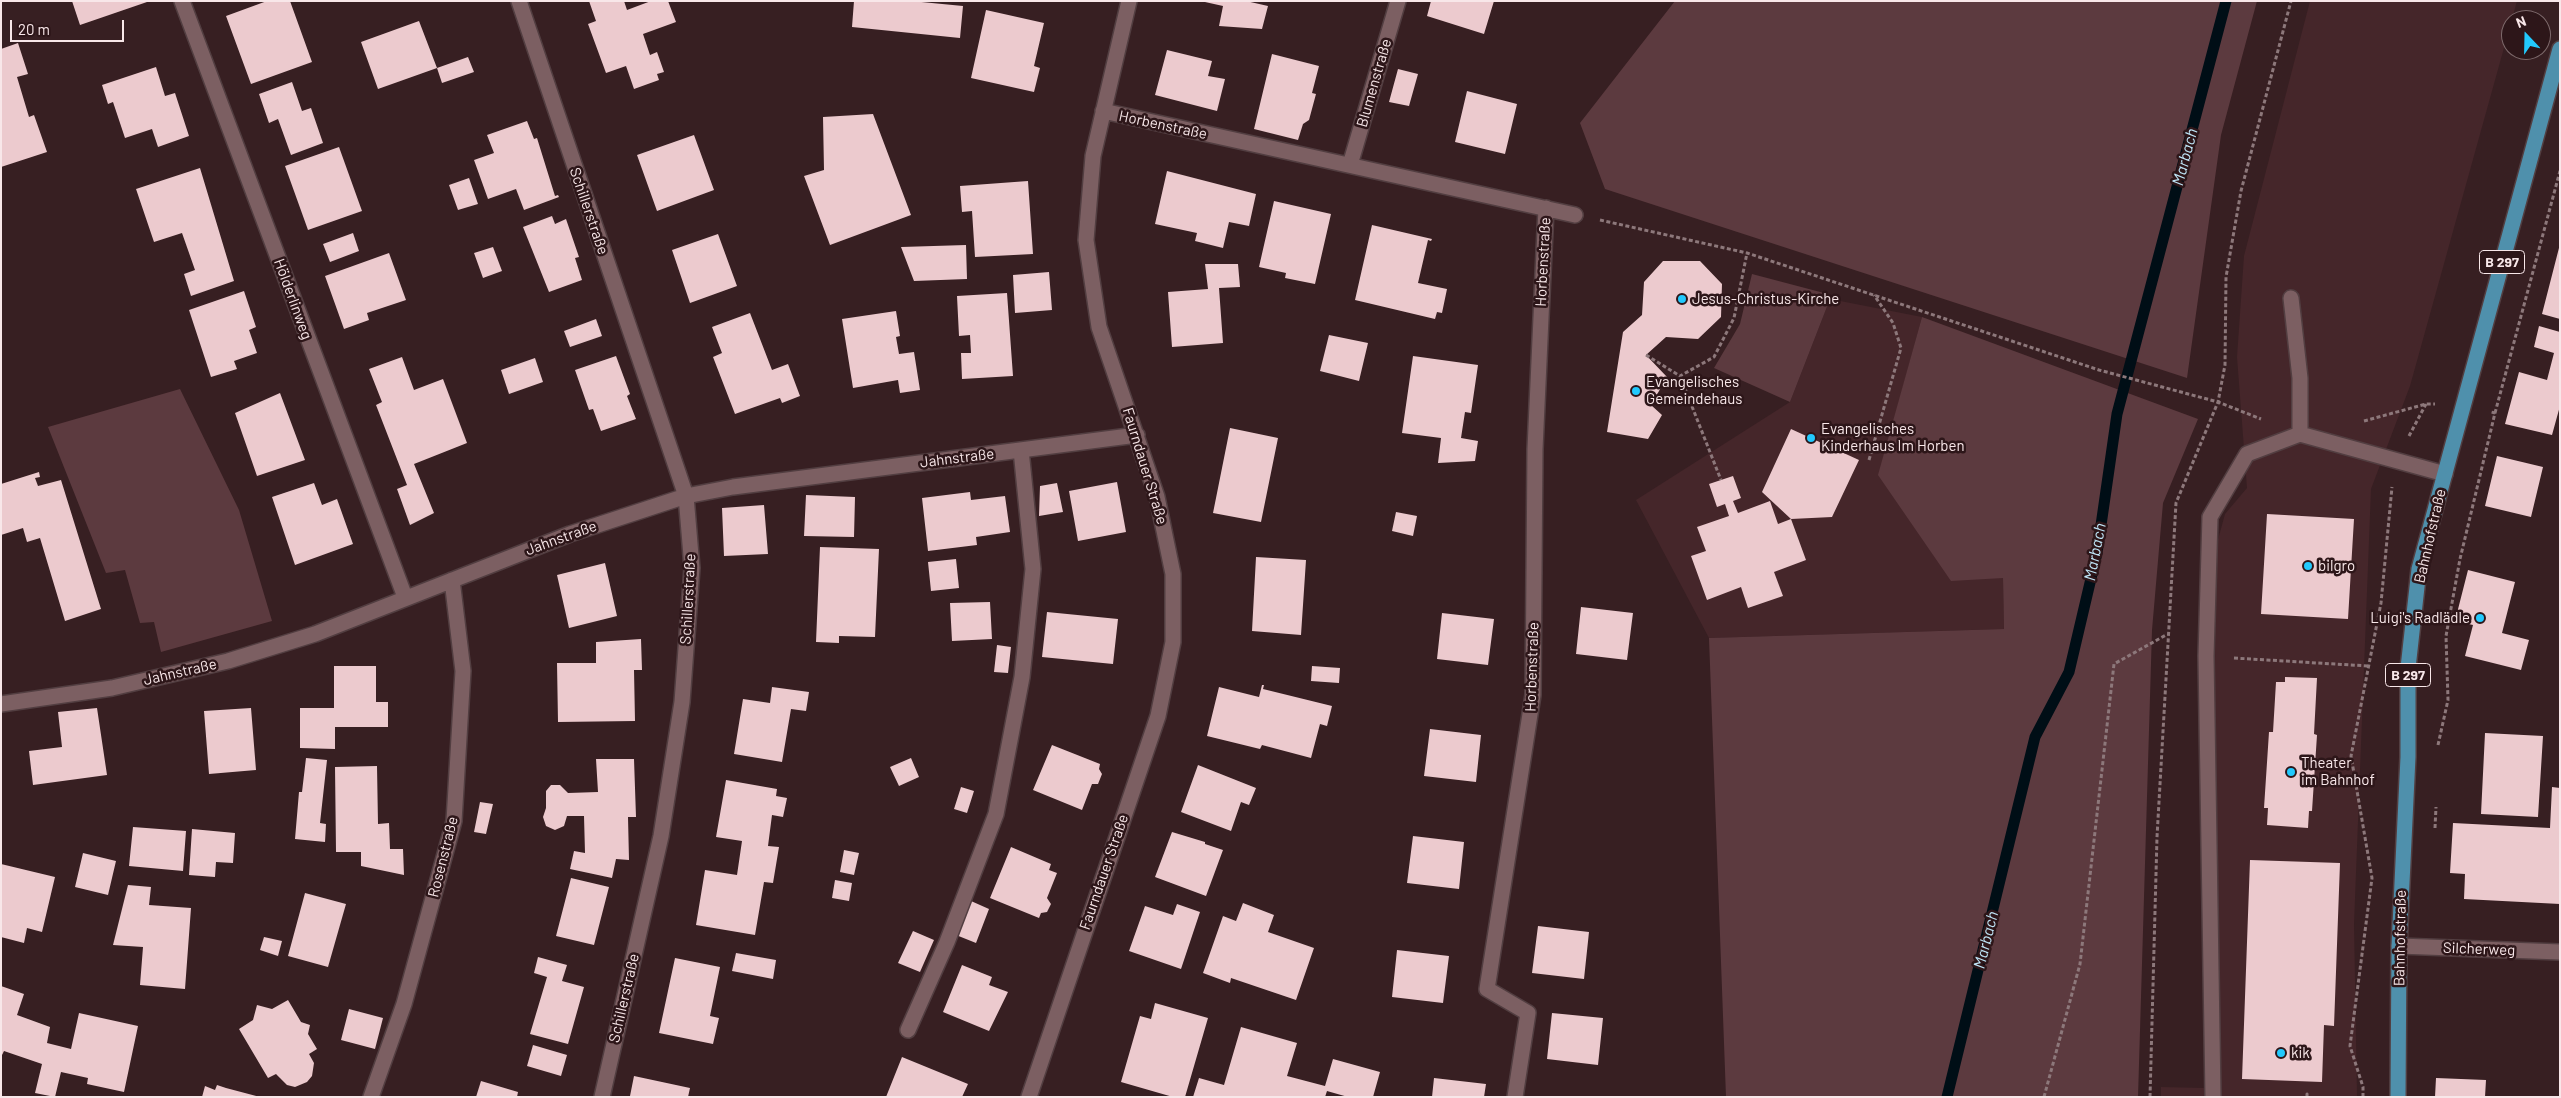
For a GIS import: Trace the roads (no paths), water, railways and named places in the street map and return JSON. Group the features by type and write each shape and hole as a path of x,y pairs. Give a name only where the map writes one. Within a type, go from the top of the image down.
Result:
{"main road":[{"name":"Bahnhofstraße","path":"2398,1097 2399,946 2408,757 2409,661 2419,569 2560,49"}],"street":[{"name":"Hölderlinweg","path":"182,1 404,597"},
{"name":"Schillerstraße","path":"519,1 686,496 692,568 682,702 661,836 602,1097"},
{"name":"Faurndauer Straße","path":"1029,1097 1158,716 1173,642 1172,574 1157,497 1099,327 1086,240 1093,156 1129,1"},
{"name":"Blumenstraße","path":"1350,165 1398,1"},
{"name":"Horbenstraße","path":"1103,111 1575,215"},
{"name":"Horbenstraße","path":"1515,1097 1528,1013 1486,990 1533,695 1535,449 1546,208"},
{"path":"2291,298 2300,378 2300,434"},
{"path":"2213,1097 2206,656 2210,516 2247,454 2300,434 2445,474"},
{"name":"Jahnstraße","path":"1,704 112,688 228,661 314,634 404,597 570,534 686,496 733,487 1137,435"},
{"path":"908,1030 954,924 996,814 1022,677 1033,569 1021,450"},
{"name":"Rosenstraße","path":"370,1097 404,1004 454,821 463,671 452,580"},
{"name":"Silcherweg","path":"2399,946 2560,952"}],"waterway":[{"name":"Marbach","path":"1947,1097 2035,737 2069,672 2097,553 2117,414 2226,1"}],"place":[{"name":"Jesus-Christus-Kirche","path":"1682,299"},
{"name":"Evangelisches Gemeindehaus","path":"1636,391"},
{"name":"Evangelisches Kinderhaus Im Horben","path":"1811,438"},
{"name":"bilgro","path":"2308,566"},
{"name":"Luigi's Radlädle","path":"2480,618"},
{"name":"Theater im Bahnhof","path":"2291,772"},
{"name":"kik","path":"2281,1053"}]}
